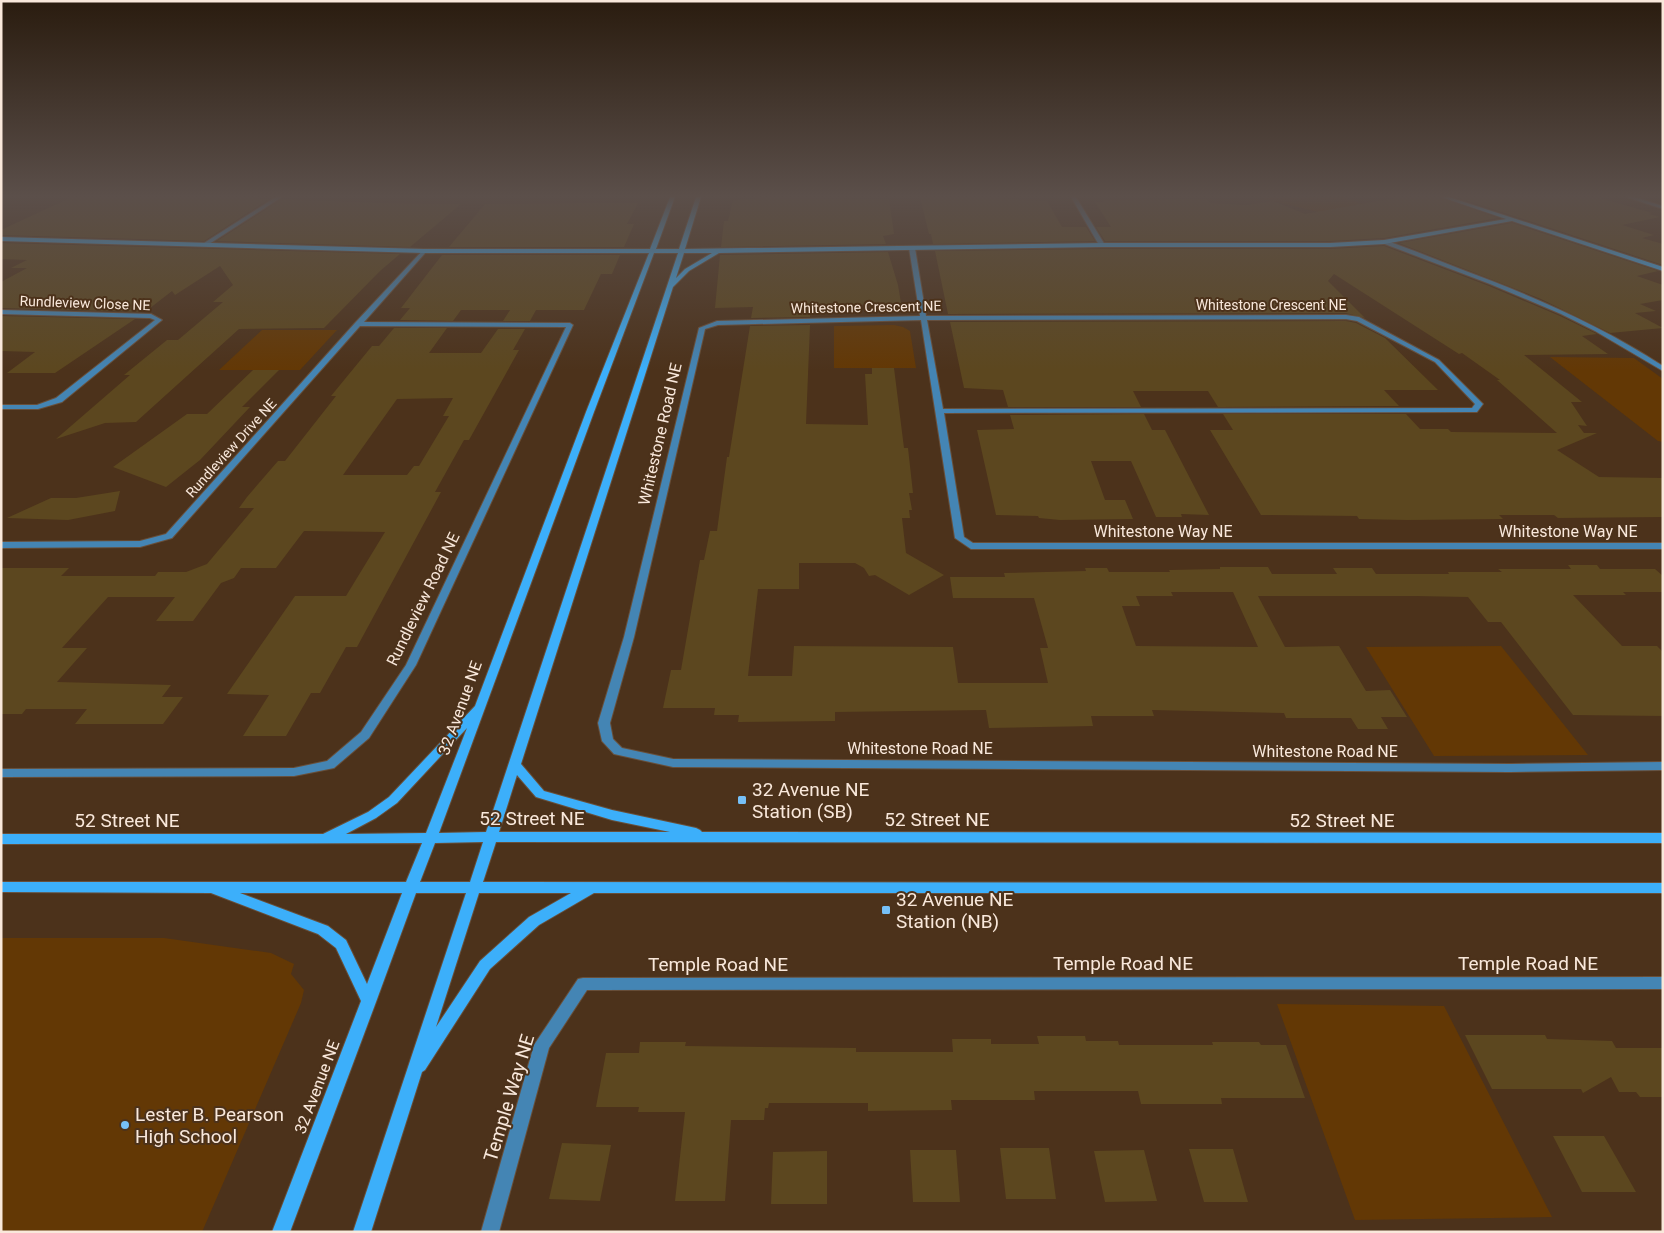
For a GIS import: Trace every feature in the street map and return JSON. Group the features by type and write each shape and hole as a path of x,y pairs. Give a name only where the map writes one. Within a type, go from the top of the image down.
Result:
{"main road":[{"name":"32 Avenue NE","path":"281,1232 411,887 432,837 651,255"},
{"path":"362,1232 473,888 516,766 681,255"},
{"path":"670,286 687,270 713,255"},
{"path":"1616,255 1663,270"},
{"path":"325,839 372,814 393,800 481,707"},
{"path":"516,766 540,794 612,814 717,838"},
{"name":"52 Street NE","path":"1,839 325,839 432,837 1663,838"},
{"path":"1,887 1663,888"},
{"path":"211,887 323,930 341,944 369,1002"},
{"path":"412,1076 485,965 534,921 593,887"}],"street":[{"name":"Rundleview Drive NE","path":"1,545 140,544 169,536 420,255"},
{"name":"Whitestone Way NE","path":"913,255 960,538 971,546 1663,546"},
{"path":"1416,255 1574,317 1638,350 1663,368"},
{"name":"Rundleview Close NE","path":"1,312 151,316 159,320 59,400 38,407 1,407"},
{"name":"Whitestone Crescent NE","path":"702,328 717,323 923,318 1346,317 1359,319 1437,360 1479,404 1474,410 940,411"},
{"name":"Rundleview Road NE","path":"1,773 294,772 330,765 365,734 411,665 570,325 357,324"},
{"name":"Whitestone Road NE","path":"702,328 629,637 604,723 608,742 618,751 673,763 1500,768 1663,766"},
{"name":"Temple Road NE","path":"583,984 1663,983"},
{"name":"Temple Way NE","path":"490,1232 542,1045 583,984"}],"shaded area":[{"path":"894,325 910,331 916,368 834,368 834,326"},
{"path":"262,330 337,330 300,370 219,370"},
{"path":"1550,357 1634,358 1663,379 1663,442 1658,441"},
{"path":"1501,646 1588,755 1434,756 1366,647"},
{"name":"Lester B. Pearson High School","path":"1,938 164,938 271,953 294,964 291,974 304,990 301,1003 202,1232 1,1232"},
{"path":"1277,1004 1444,1006 1552,1217 1355,1220"}],"building":[{"path":"1,255 399,255 380,271 324,328 239,329 136,422 105,423 56,439 130,375 124,375 167,340 178,340 223,302 213,302 233,285 220,266 175,295 172,291 145,312 1,308 1,282 27,268 11,268 27,260 1,259"},
{"path":"442,255 620,255 612,274 601,274 584,310 536,310 530,321 503,321 510,310 461,310 453,321 400,320 410,308 401,308"},
{"path":"720,255 889,255 901,303 811,307 810,317 751,318 753,307 715,308"},
{"path":"936,255 1406,255 1489,286 1597,334 1582,336 1608,354 1524,355 1582,402 1571,402 1587,426 1578,425 1584,433 1597,433 1557,450 1599,477 1663,478 1663,517 1558,518 1554,515 1499,515 1503,519 1408,520 1359,519 1357,516 1261,515 1210,430 1233,430 1223,414 1406,414 1420,429 1448,429 1451,432 1557,433 1497,380 1500,380 1462,353 1459,354 1334,274 1328,281 1365,318 1346,313 948,314"},
{"path":"1428,255 1608,255 1658,271 1637,276 1663,285 1663,300 1640,304 1656,311 1635,313 1663,328 1610,333 1541,299"},
{"path":"1631,255 1663,255 1663,265"},
{"path":"1,316 135,319 55,373 7,373 35,352 1,351"},
{"path":"1346,321 1356,323 1385,338 1438,390 1384,390 1399,406 1218,407 1208,391 1133,391 1141,407 1008,407 1003,390 964,388 950,322"},
{"path":"810,325 806,424 868,425 865,374 872,374 872,368 894,368 904,448 908,448 913,493 909,493 912,510 909,510 910,518 902,518 906,553 944,575 909,595 875,575 869,576 864,568 855,563 799,563 799,589 758,589 748,676 792,676 794,646 953,647 958,683 1048,683 1040,648 1048,648 1034,598 953,598 950,577 1005,577 1004,573 1086,571 1085,568 1107,568 1109,572 1170,572 1169,570 1220,569 1220,567 1268,567 1272,574 1337,574 1333,568 1372,568 1376,574 1449,574 1448,572 1502,572 1498,569 1571,569 1568,565 1597,565 1600,569 1655,569 1663,576 1663,592 1623,592 1626,595 1573,595 1622,646 1657,646 1663,652 1663,716 1573,715 1501,622 1488,622 1468,597 1416,596 1258,596 1285,647 1339,646 1366,691 1390,690 1407,717 1381,717 1388,729 1358,729 1351,718 1286,718 1284,713 1152,710 1154,716 1091,716 1093,726 989,728 986,710 835,712 835,721 738,722 739,715 714,715 715,708 663,708 671,670 681,670 700,560 704,560 710,531 717,531 727,457 729,457 750,326","holes":["1171,592 1233,592 1258,647 1136,646 1122,606 1140,606 1136,596 1173,596"]},
{"path":"394,328 447,328 429,353 481,353 498,329 525,329 513,350 519,350 469,440 464,440 435,492 441,492 357,647 346,647 320,693 311,693 286,736 243,736 269,695 227,694 295,596 346,596 385,532 304,531 276,568 241,568 234,578 221,583 193,621 156,621 175,597 108,597 62,648 87,648 57,682 171,685 162,697 183,697 163,724 75,724 87,709 26,709 22,714 1,714 1,568 69,568 61,576 155,576 158,572 186,572 207,564 254,508 239,508 247,497 278,461 285,461 336,396 331,396 372,346 379,346","holes":["453,398 443,416 449,416 419,466 414,466 407,475 343,475 397,399"]},
{"path":"253,370 279,370 242,407 250,407 200,460 166,487 113,467 187,414 207,414"},
{"path":"1144,414 1152,430 1165,430 1209,515 1181,514 1182,517 1156,517 1131,461 1091,461 1105,500 1125,500 1133,519 1060,520 1039,518 1038,516 996,515 977,430 1014,429 1010,415"},
{"path":"120,491 115,511 68,520 7,518 51,498 76,498"},
{"path":"1465,1035 1545,1035 1547,1039 1612,1041 1616,1048 1663,1048 1663,1097 1640,1097 1636,1092 1619,1092 1611,1077 1583,1093 1581,1089 1492,1089"},
{"path":"1037,1036 1085,1036 1086,1041 1118,1041 1119,1045 1213,1045 1212,1042 1259,1042 1261,1045 1286,1045 1305,1098 1221,1098 1222,1104 1141,1104 1138,1091 1034,1091 1035,1100 951,1100 952,1110 868,1111 868,1103 769,1103 768,1108 765,1108 764,1120 731,1120 725,1201 675,1201 685,1112 638,1112 639,1107 596,1107 606,1053 639,1053 640,1042 686,1042 685,1046 856,1048 856,1052 953,1052 952,1039 991,1039 991,1044 1039,1044"},
{"path":"1553,1136 1604,1136 1636,1192 1582,1192"},
{"path":"562,1143 611,1145 600,1201 549,1199"},
{"path":"1000,1148 1049,1148 1056,1199 1006,1199"},
{"path":"1189,1149 1233,1149 1248,1202 1204,1202"},
{"path":"910,1150 956,1150 960,1202 913,1202"},
{"path":"1144,1150 1157,1201 1105,1202 1094,1151"},
{"path":"827,1151 827,1204 771,1204 773,1152"}],"place":[{"name":"32 Avenue NE Station (SB)","path":"742,800"},
{"name":"32 Avenue NE Station (NB)","path":"886,910"},
{"name":"Lester B. Pearson High School","path":"125,1125"}]}
